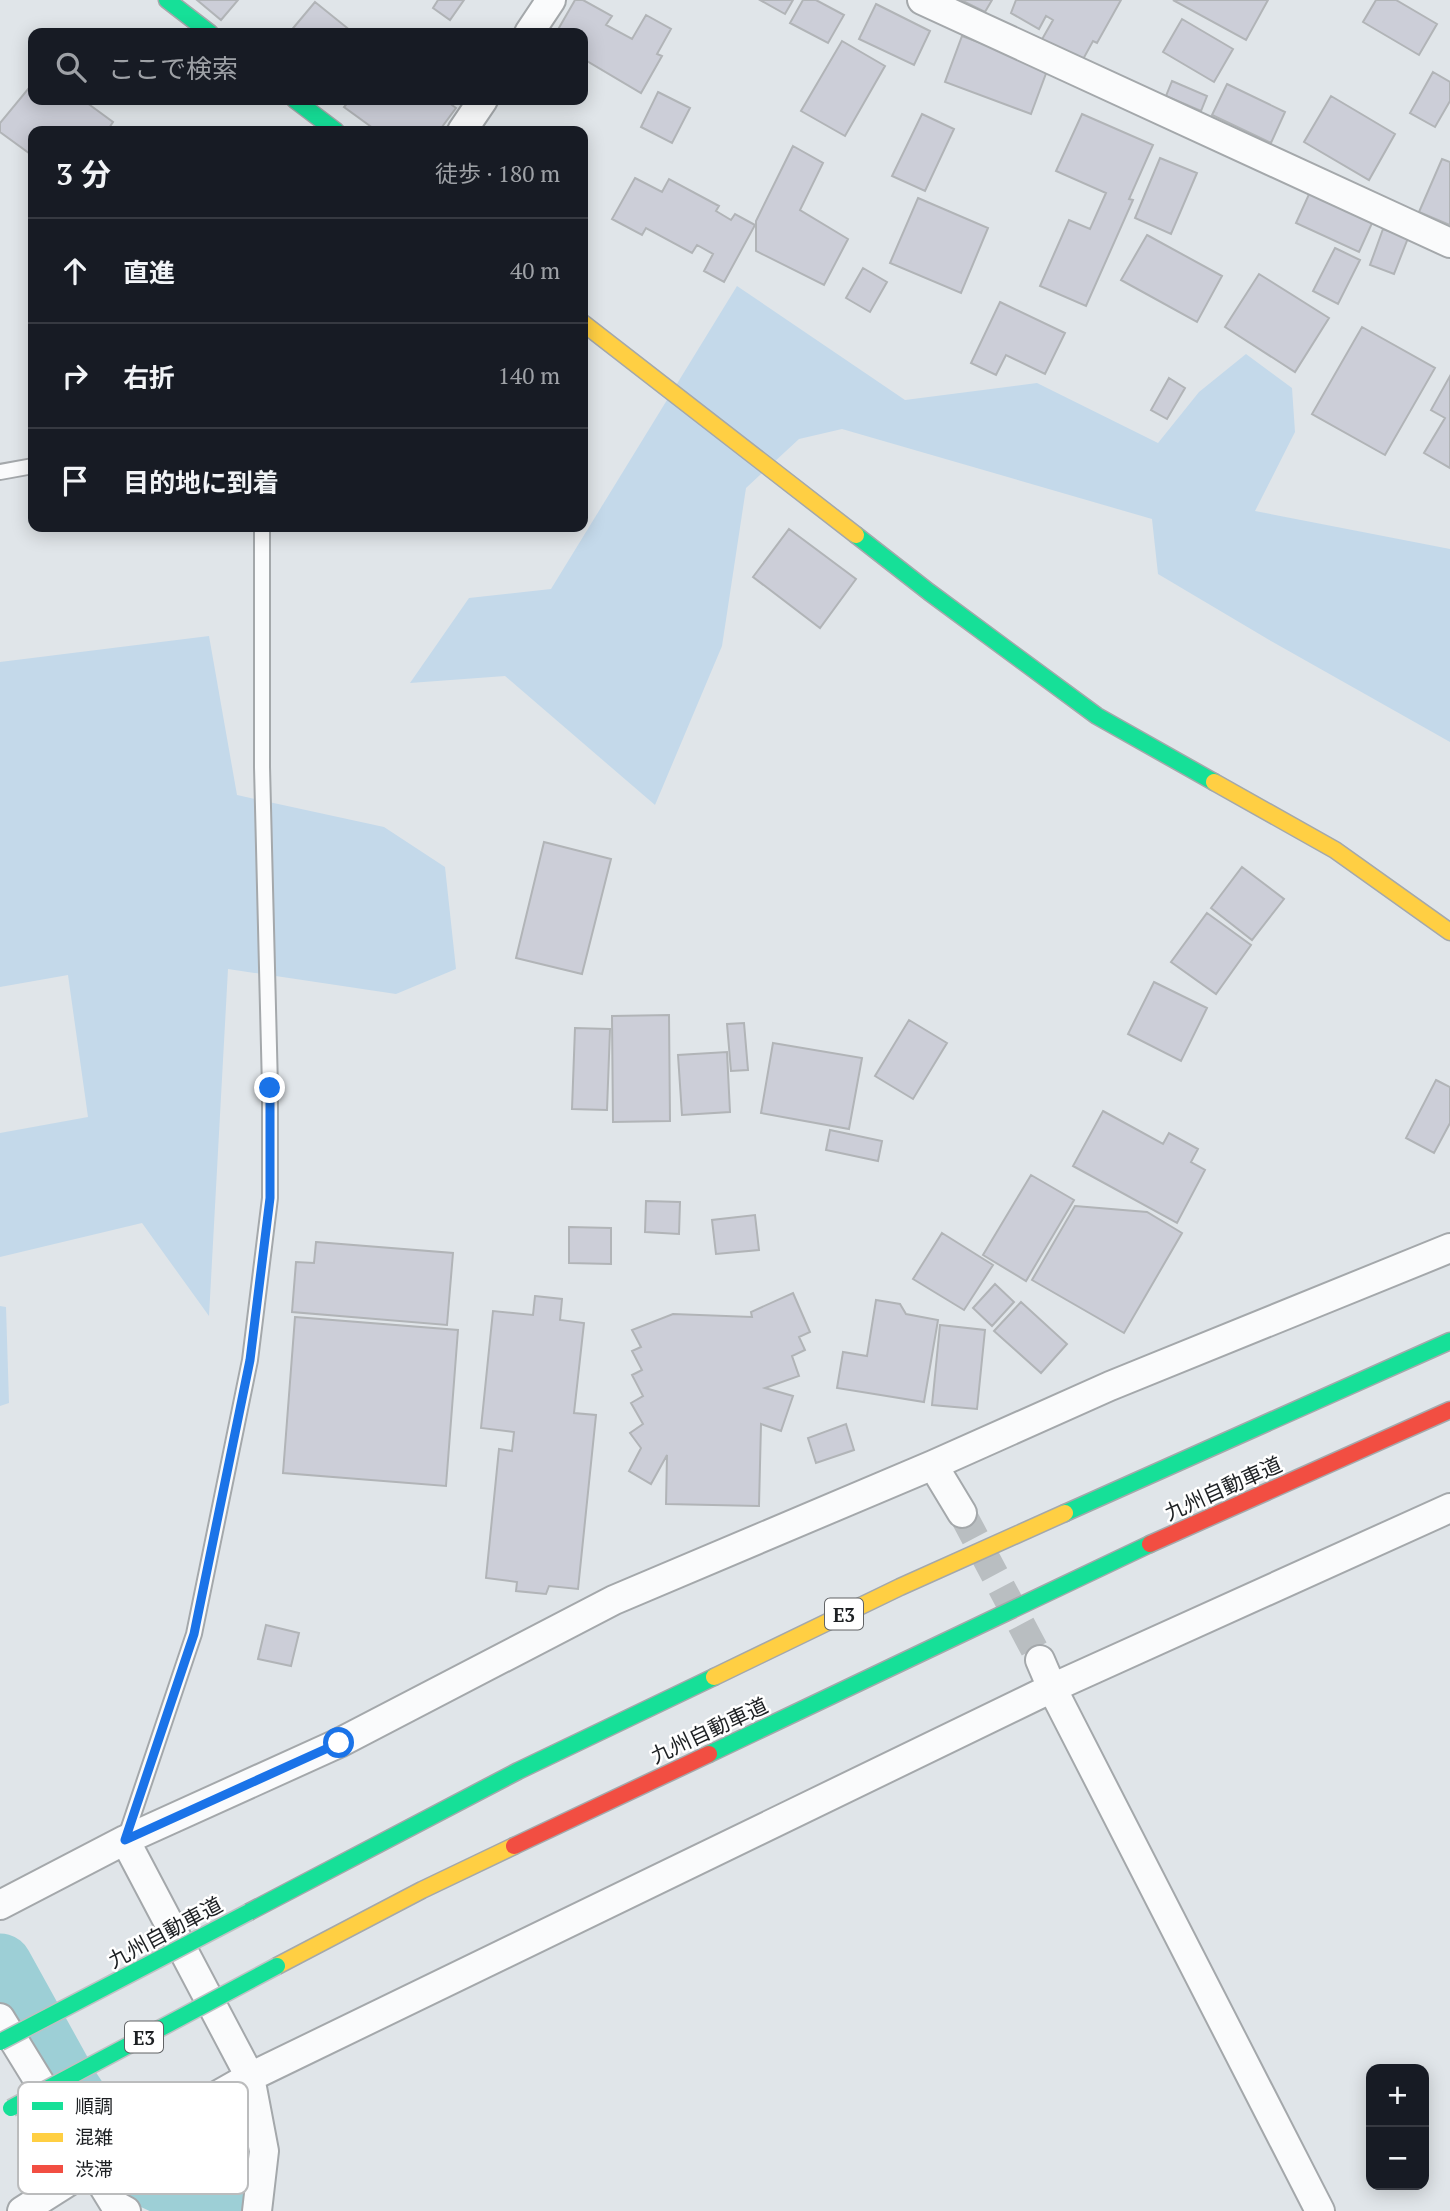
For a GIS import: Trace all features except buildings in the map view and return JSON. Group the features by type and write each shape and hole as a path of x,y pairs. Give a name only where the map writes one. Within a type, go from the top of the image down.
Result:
{"main road":[{"path":"167,0 203,28"},
{"path":"302,105 329,126"},
{"path":"588,327 929,592 1097,716 1335,850 1450,932"},
{"name":"九州自動車道","path":"0,2042 518,1771 900,1587 1450,1341"},
{"name":"九州自動車道","path":"59,2082 422,1889 1113,1561 1450,1410"}],"street":[{"path":"531,28 551,0"},
{"path":"922,0 1450,243"},
{"path":"465,126 480,105"},
{"path":"0,1905 125,1840 339,1743 614,1600 933,1465 1110,1386 1450,1248"},
{"path":"933,1465 962,1513"},
{"path":"241,2082 1052,1688 1450,1508"},
{"path":"1040,1660 1320,2211"},
{"path":"125,1840 250,2077 264,2151 257,2211"},
{"path":"0,2018 40,2082"},
{"path":"22,2211 49,2194"},
{"path":"109,2194 116,2206 126,2211"}],"lane":[{"path":"0,472 28,468"},
{"path":"125,1840 194,1634 250,1360 270,1198 262,767 262,532"}],"shaded area":[{"path":"737,286 905,400 1037,383 1158,443 1199,392 1246,354 1292,388 1295,432 1255,511 1450,549 1450,742 1158,574 1152,519 842,429 799,439 746,488 722,646 655,805 505,676 410,683 469,598 551,589"},
{"path":"209,636 237,795 384,827 445,867 456,969 396,994 228,969 209,1316 142,1223 0,1257 0,1133 88,1117 68,975 0,987 0,662"},
{"path":"0,1306 6,1307 9,1403 0,1406"}],"waterway":[{"path":"0,1966 64,2082"},
{"path":"190,2194 226,2211"}],"tunnel":[{"path":"962,1513 1040,1660"}],"traffic: fast":[{"path":"167,0 203,28"},
{"path":"302,105 329,126"},
{"path":"856,535 1097,716 1214,782"},
{"path":"1065,1513 1450,1341"},
{"path":"709,1754 1150,1544"},
{"path":"249,1912 518,1771 714,1677"},
{"path":"0,2042 249,1912"},
{"path":"60,2082 277,1966"},
{"path":"11,2108 18,2104"}],"traffic: slow":[{"path":"588,327 856,535"},
{"path":"1214,782 1335,850 1450,932"},
{"path":"714,1677 900,1587 1065,1513"},
{"path":"277,1966 422,1890 514,1846"}],"traffic: jam":[{"path":"1150,1544 1450,1410"},
{"path":"514,1846 709,1754"}],"route":[{"path":"270,1088 270,1198 250,1360 194,1634 125,1840 339,1743"}]}
